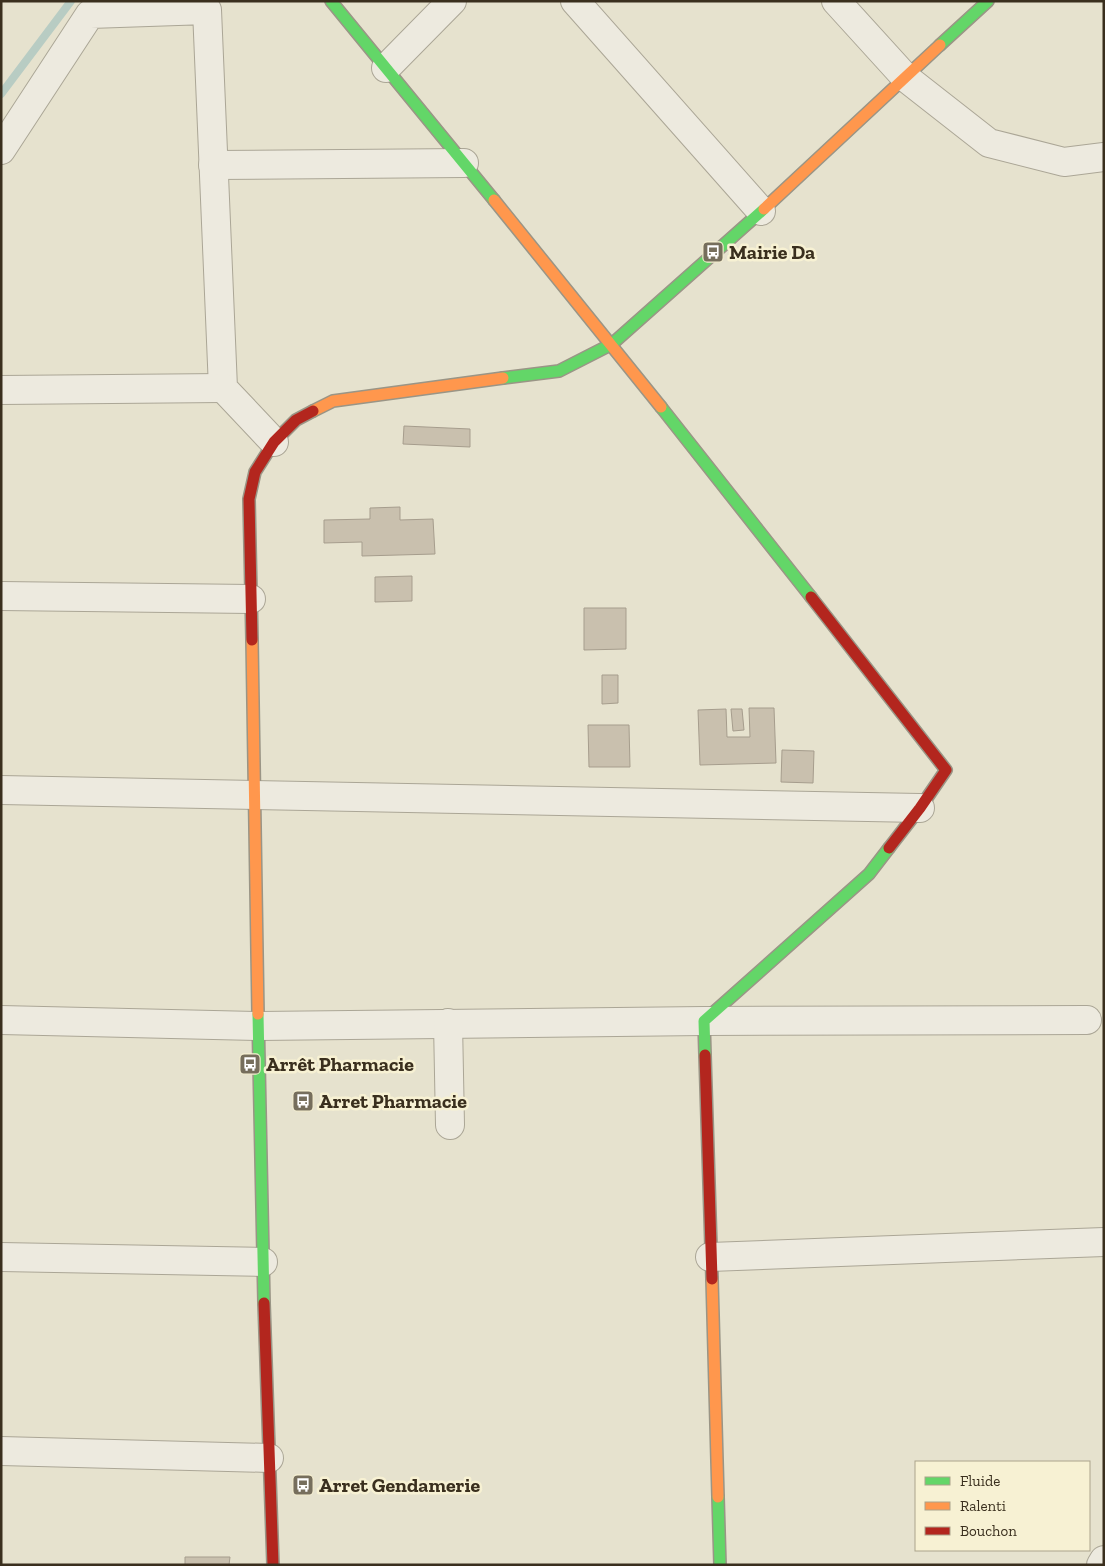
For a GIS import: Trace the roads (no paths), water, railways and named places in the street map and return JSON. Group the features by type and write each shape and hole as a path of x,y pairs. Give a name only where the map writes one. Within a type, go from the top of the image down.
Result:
{"street":[{"path":"331,1 612,344 946,770 920,808 869,874 704,1021 720,1565"},
{"path":"386,68 452,1"},
{"path":"576,1 761,211"},
{"path":"836,1 906,78 989,143 1064,162 1104,156"},
{"path":"273,1565 263,1262 249,499 255,472 274,442 296,420 333,401 559,371 612,344 761,211 988,1"},
{"path":"1,150 90,14 207,10 223,388 274,442"},
{"path":"213,165 464,164"},
{"path":"1,390 223,388"},
{"path":"1,596 251,600"},
{"path":"1,790 920,808"},
{"path":"1,1020 259,1026 704,1021 1087,1020"},
{"path":"448,1023 450,1125"},
{"path":"710,1258 1104,1242"},
{"path":"1,1256 263,1262"},
{"path":"1,1451 269,1458"},
{"path":"1101,1565 1104,1560"}],"waterway":[{"path":"1,94 71,1"}],"place":[{"name":"Mairie Da","path":"713,252"},
{"name":"Arrêt Pharmacie","path":"250,1064"},
{"name":"Arret Pharmacie","path":"303,1101"},
{"name":"Arret Gendamerie","path":"303,1485"}]}
